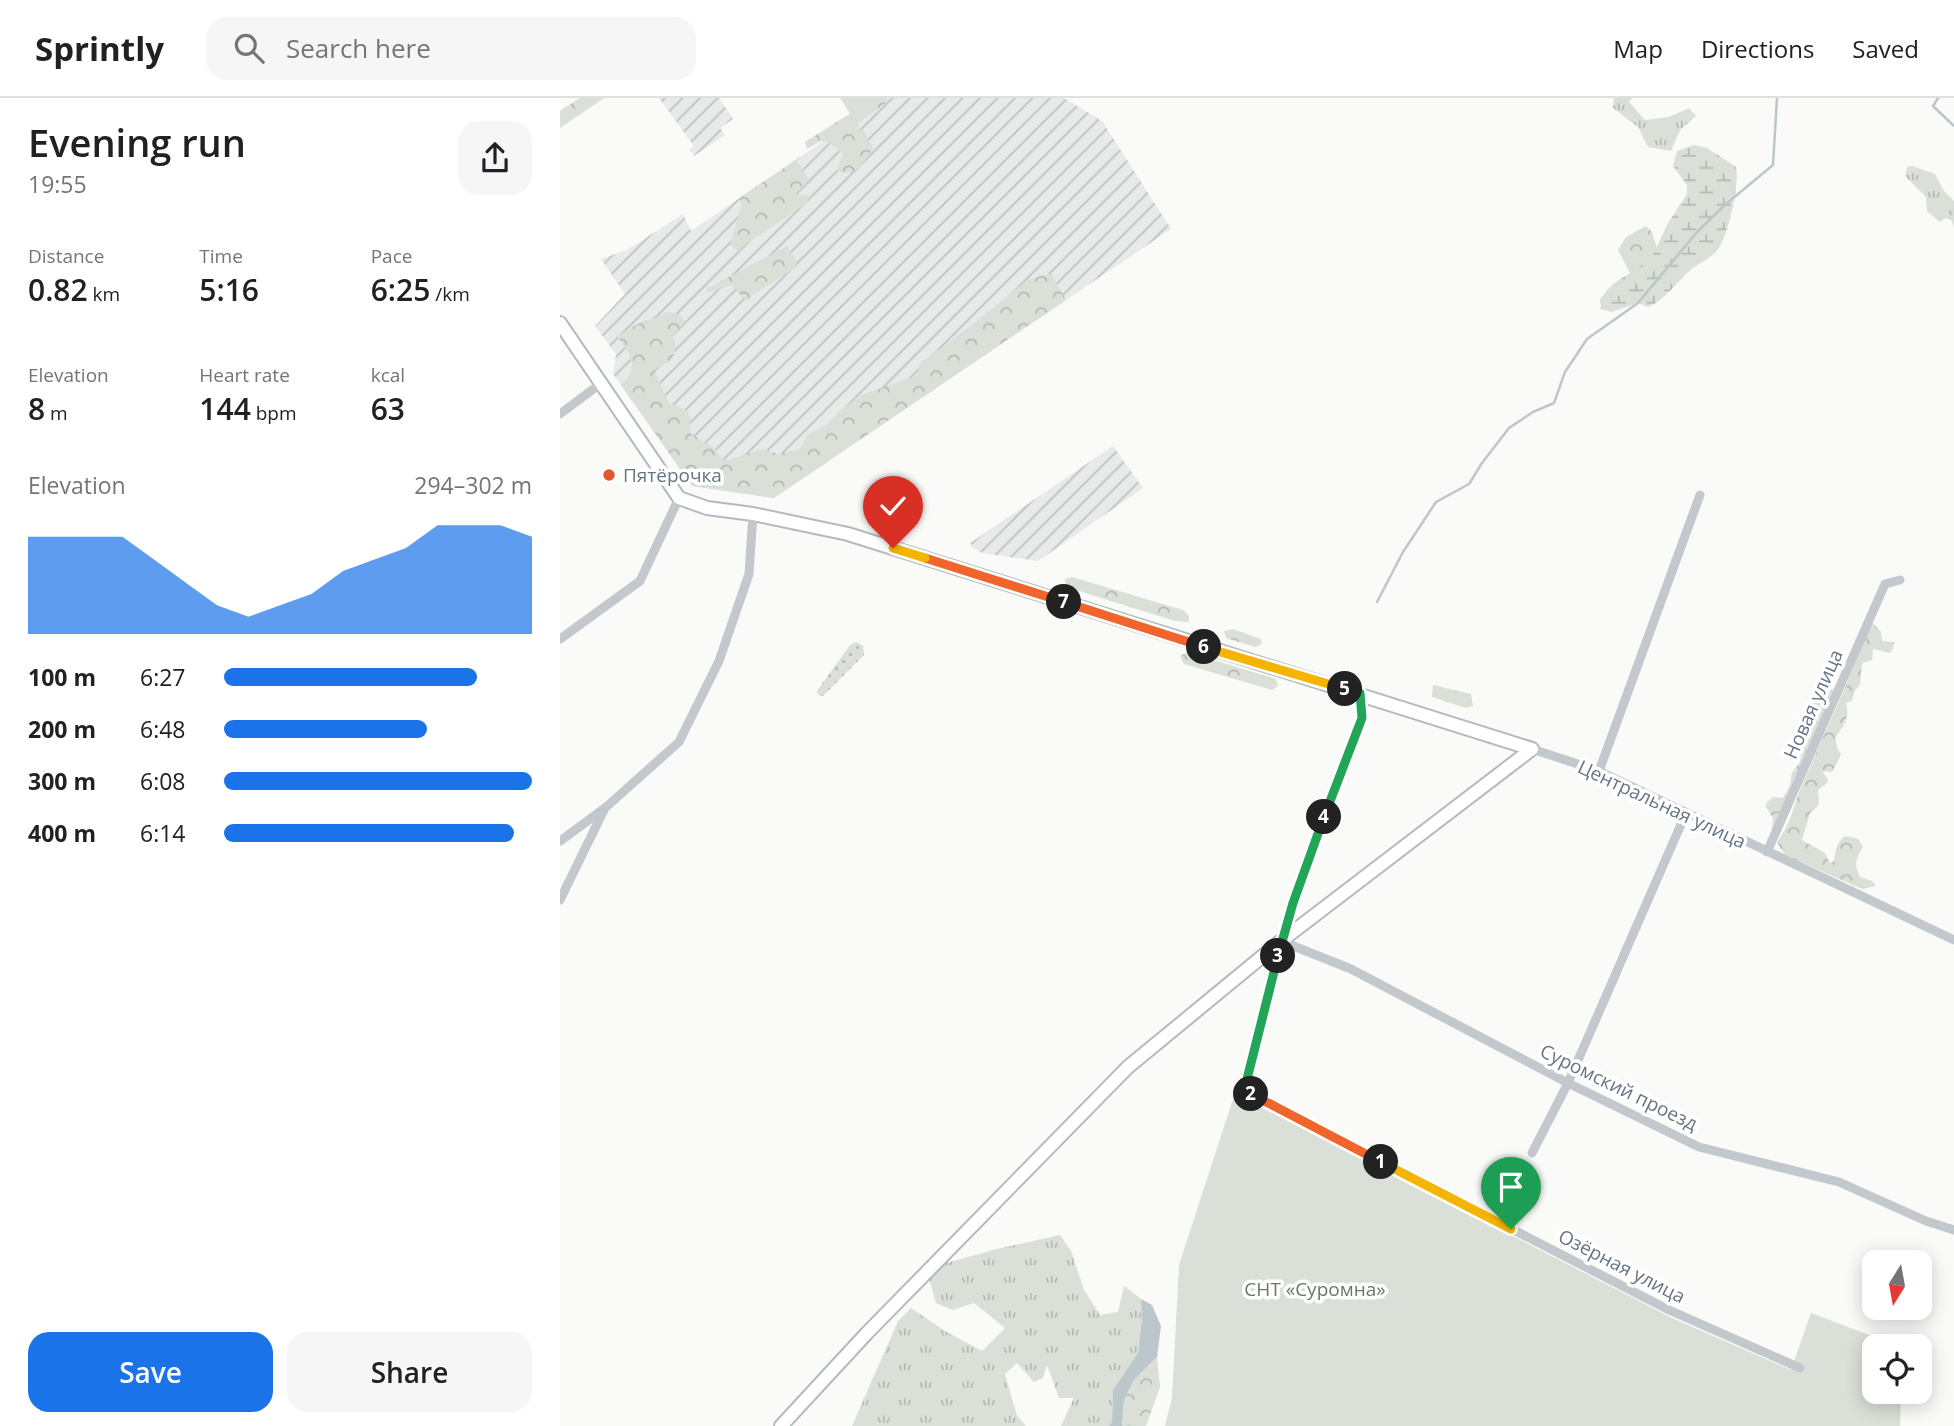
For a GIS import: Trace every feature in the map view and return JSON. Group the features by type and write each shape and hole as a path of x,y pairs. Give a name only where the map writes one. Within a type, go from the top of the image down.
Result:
{"street":[{"path":"560,323 679,498 640,581 560,639"},
{"path":"560,414 600,384"},
{"path":"1599,771 1700,495"},
{"name":"Центральная улица","path":"679,498 707,508 753,514 848,534 1238,658 1360,693 1599,771 1954,940"},
{"path":"560,841 605,808 679,742 719,661 750,574 753,514"},
{"name":"Новая улица","path":"1767,852 1885,584 1900,580"},
{"path":"1281,941 1362,718 1360,693"},
{"path":"780,1426 867,1333 1128,1067 1281,941 1532,749"},
{"path":"560,900 605,808"},
{"path":"1532,1153 1568,1083 1686,813"},
{"name":"Суромский проезд","path":"1281,941 1351,969 1568,1083 1699,1147 1839,1182 1926,1221 1954,1230"},
{"name":"Озёрная улица","path":"1281,941 1244,1091 1669,1310 1800,1368"}],"shaded area":[{"path":"659,98 719,98 733,119 720,128 725,135 694,156 689,149 694,146"},
{"path":"887,98 1064,98 1102,121 1171,229 774,498 692,486 613,374 616,354 595,326 625,294 601,259 627,250 683,214 691,231"},
{"path":"1113,446 1143,488 1038,561 982,553 973,548 970,543"},
{"path":"1141,1299 1152,1305 1161,1326 1157,1357 1134,1380 1124,1400 1122,1426 1109,1426 1112,1422 1113,1390 1138,1353 1142,1319"}],"green space":[{"path":"580,98 604,98 560,128 560,111"},
{"path":"840,98 887,98 854,120"},
{"path":"875,98 888,98 886,103 859,122 858,127 864,131 873,149 862,165 854,171 836,171 843,154 830,143 821,141 807,149 805,142"},
{"path":"1614,98 1632,98 1629,102 1645,120 1669,117 1689,108 1696,116 1680,130 1671,151 1648,147 1638,127 1613,108"},
{"path":"1694,145 1707,148 1736,167 1735,198 1720,245 1713,255 1689,271 1654,304 1648,307 1638,303 1612,312 1601,309 1600,299 1613,284 1651,259 1668,223 1687,194 1687,185 1673,166 1677,151"},
{"path":"796,160 809,179 794,194 812,196 806,204 738,252 730,244 742,204 739,198"},
{"path":"1912,166 1935,174 1944,191 1954,201 1954,228 1952,221 1946,218 1940,222 1927,211 1926,197 1905,176 1907,167"},
{"path":"1646,226 1652,232 1657,248 1651,259 1630,273 1618,250 1626,237"},
{"path":"787,246 797,262 794,269 751,296 750,301 744,299 732,285 709,292 706,289"},
{"path":"1051,273 1066,300 774,498 692,486 621,385 631,372 632,366 629,355 617,336 666,312 680,314 685,322 673,336 676,347 672,360 654,370 669,403 688,412 690,433 713,447 723,460 762,449 778,454 800,449 808,434 828,424 840,410 864,394 918,375 919,364 1027,280"},
{"path":"1072,577 1183,610 1189,616 1189,622 1175,621 1066,587 1065,579"},
{"path":"1871,621 1881,632 1882,641 1894,642 1893,649 1890,653 1873,649 1872,660 1862,663 1860,685 1855,690 1852,701 1846,703 1847,716 1836,738 1841,755 1832,772 1822,771 1828,782 1818,790 1819,805 1810,813 1802,840 1825,853 1830,863 1834,861 1838,844 1845,836 1858,839 1863,847 1856,862 1858,873 1876,886 1862,889 1785,855 1777,842 1789,821"},
{"path":"1233,629 1261,639 1262,644 1255,647 1226,638 1224,631"},
{"path":"856,642 863,646 864,655 823,696 818,695 817,691 850,645"},
{"path":"1187,652 1276,679 1278,686 1272,690 1184,664 1180,656"},
{"path":"1433,685 1471,694 1473,706 1466,708 1432,697"},
{"path":"1828,690 1835,690 1774,832 1773,818 1766,807 1767,802 1773,797 1783,798 1790,785 1792,773 1800,762 1807,731 1804,721 1809,704 1824,699"},
{"name":"СНТ «Суромна»","path":"1235,1093 1672,1318 1791,1370 1811,1313 1866,1334 1862,1334 1862,1404 1901,1404 1900,1426 1165,1426 1172,1398 1179,1265"},
{"path":"1060,1235 1071,1251 1084,1290 1100,1315 1118,1312 1124,1286 1141,1299 1142,1319 1138,1353 1113,1390 1112,1422 1109,1426 1061,1426 1074,1398 1059,1398 1047,1365 1043,1378 1034,1382 1017,1363 1005,1374 1017,1416 1026,1426 852,1426 898,1321 911,1308 982,1351 1005,1328 974,1303 953,1310 936,1303 929,1278 946,1263"},
{"path":"1157,1357 1160,1387 1146,1426 1122,1426 1124,1400 1134,1380"}],"waterway":[{"path":"1377,602 1403,552 1436,502 1469,484 1509,428 1533,412 1554,403 1565,372 1587,339 1638,303 1697,232 1773,165 1777,98"},
{"path":"1938,98 1933,106 1954,126"}],"place":[{"name":"Пятёрочка","path":"609,475"}],"route":[{"path":"893,548 1238,658 1360,693 1362,718 1293,903 1244,1091 1511,1229"}]}
